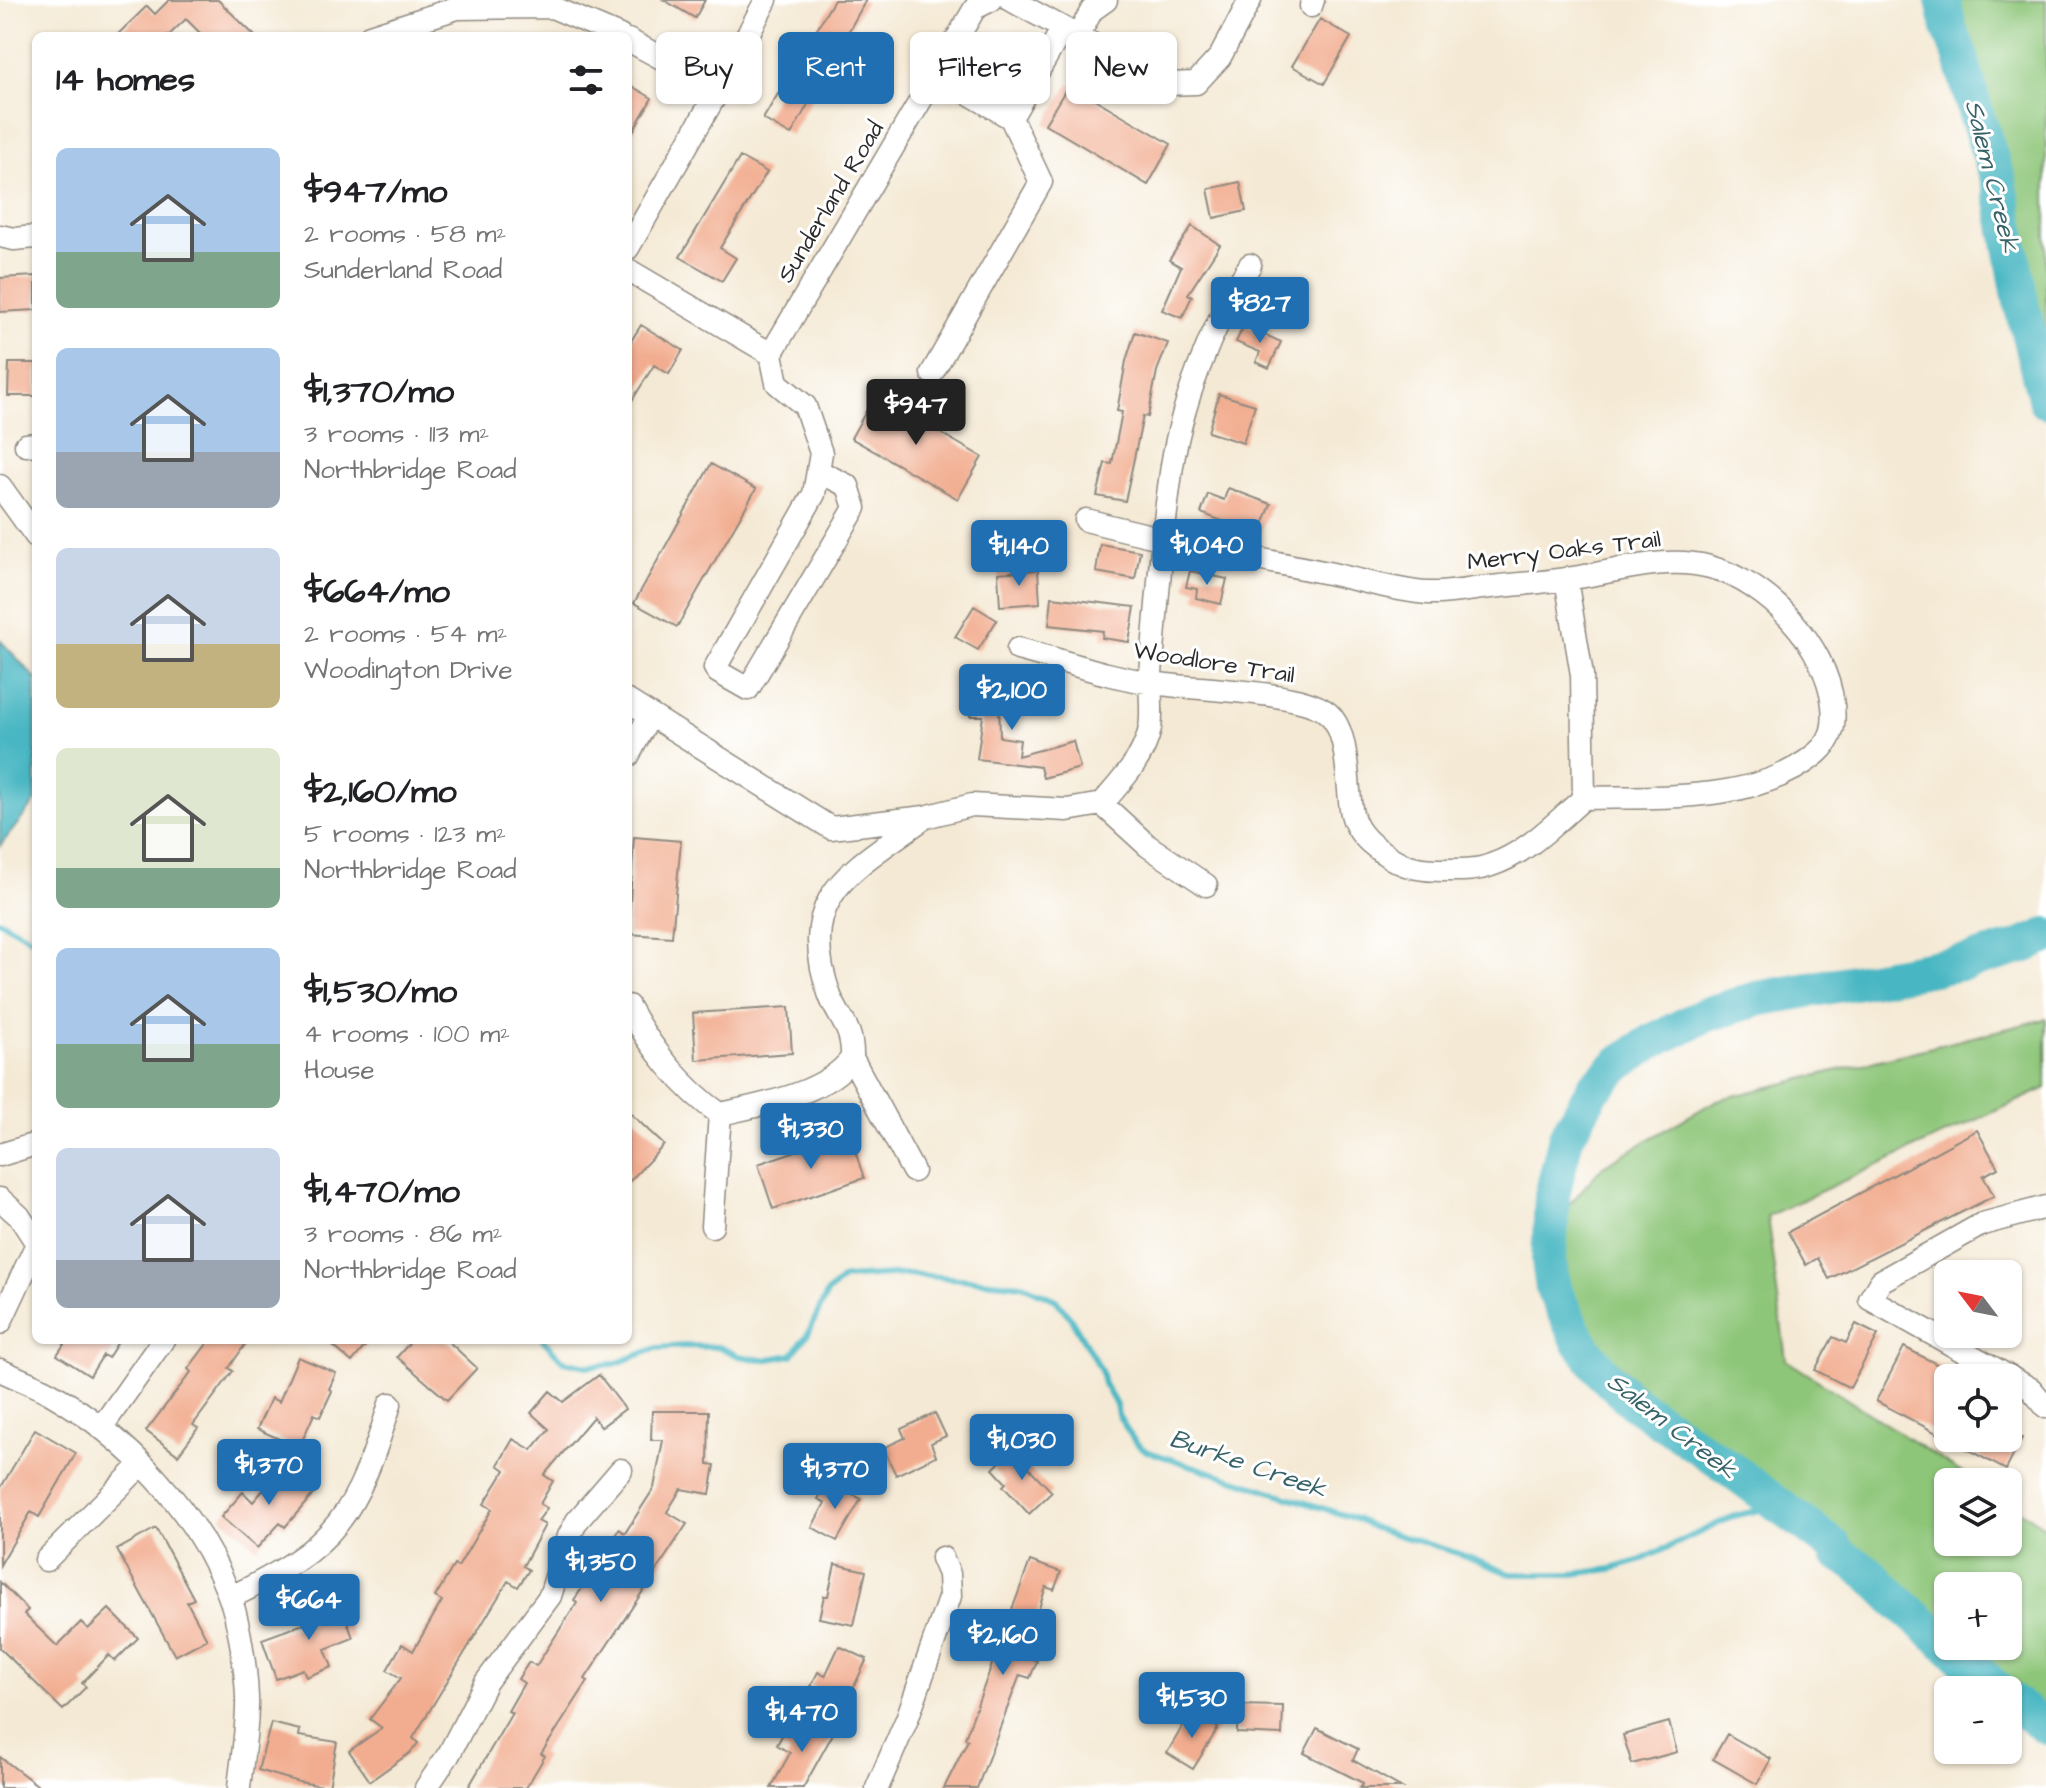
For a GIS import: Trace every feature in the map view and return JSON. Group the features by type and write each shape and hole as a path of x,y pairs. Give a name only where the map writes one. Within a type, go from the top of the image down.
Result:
{"street":[{"path":"749,32 766,0"},
{"name":"Sunderland Road","path":"961,32 975,8 991,0"},
{"path":"1011,0 1070,32 1106,0"},
{"path":"1177,84 1196,83 1220,57 1250,0"},
{"path":"382,32 457,8 552,7 611,32"},
{"path":"1011,118 1066,38"},
{"path":"632,42 656,55"},
{"path":"632,241 710,104"},
{"name":"Sunderland Road","path":"771,354 918,104"},
{"path":"932,373 1041,182 1011,118 987,104"},
{"path":"0,236 14,239 32,234"},
{"path":"632,704 831,828 925,817 972,805 1067,810 1102,804 1137,762 1150,728 1150,683 1163,540 1170,476 1182,418 1225,304 1250,265"},
{"path":"632,272 771,354 777,383 805,406 821,453 814,494 715,668 748,689 855,508 848,486 818,471"},
{"path":"0,486 32,527"},
{"name":"Merry Oaks Trail","path":"1086,520 1163,540 1427,593 1566,579 1653,564 1707,566 1733,575 1769,600 1795,626 1816,654 1832,697 1834,724 1829,740 1816,754 1752,786 1691,795 1584,798"},
{"path":"1566,579 1582,675 1584,798"},
{"name":"Woodlore Trail","path":"1018,649 1150,683 1277,697 1326,711 1336,725 1348,762 1352,815 1359,832 1378,850 1401,864 1419,869 1473,870 1490,866 1543,834 1584,798"},
{"path":"632,749 650,715"},
{"path":"1102,804 1148,846 1206,885"},
{"path":"913,1171 852,1058 852,1040 832,1000 819,957 818,939 822,913 834,889 860,865 925,817"},
{"path":"632,1012 683,1083 720,1114 771,1102 820,1084 842,1071 852,1058"},
{"path":"712,1226 720,1114"},
{"path":"0,1155 32,1145"},
{"path":"0,1199 19,1216 32,1237"},
{"path":"2046,1207 1982,1224 1881,1281 1870,1299 2031,1389 2046,1407"},
{"path":"0,1323 32,1253"},
{"path":"101,1428 160,1344"},
{"path":"0,1370 49,1393 101,1428 141,1465 200,1533 231,1597 247,1698 239,1788"},
{"path":"231,1597 271,1578 309,1554 328,1536 350,1508 363,1484 390,1404"},
{"path":"46,1560 141,1465"},
{"path":"426,1788 449,1754 486,1682 550,1596 569,1536 577,1521 621,1470"},
{"path":"877,1788 907,1719 950,1596 949,1574 942,1558"}],"green space":[{"path":"1951,0 2046,0 2046,333"},
{"path":"2046,1019 2046,1088 1767,1216 1786,1360 1954,1468 1934,1468 1934,1556 2022,1556 2022,1512 2046,1527 2046,1709 2022,1693 2022,1676 2003,1676 1984,1660 2022,1660 2022,1572 1934,1572 1934,1617 1645,1390 1587,1333 1561,1275 1566,1208 1603,1166 1717,1100"}],"water":[{"path":"0,640 32,675 32,806 0,846"}],"building":[{"path":"169,0 218,0 251,32 199,32 186,19 172,32 120,32 147,6 155,14"},
{"path":"664,0 705,0 695,18"},
{"path":"834,0 866,0 848,32 815,32"},
{"path":"1320,19 1351,37 1324,84 1292,66"},
{"path":"632,86 652,98 632,133"},
{"path":"1066,89 1066,104 1103,104 1171,144 1148,185 1045,124"},
{"path":"778,94 778,104 808,104 791,135 763,119"},
{"path":"740,157 767,172 720,248 736,258 722,281 680,257"},
{"path":"1240,182 1246,211 1214,218 1208,189"},
{"path":"1192,226 1220,245 1188,294 1192,296 1182,318 1162,310 1181,267 1169,260"},
{"path":"32,276 32,310 0,312 0,278"},
{"path":"641,325 683,350 669,374 654,365 632,401 632,340"},
{"path":"1244,325 1281,342 1269,368 1256,362 1260,352 1236,342"},
{"path":"1135,332 1168,343 1157,371 1148,417 1143,416 1125,501 1097,496 1105,463 1112,464 1122,412 1117,411"},
{"path":"9,363 32,363 32,396 8,396"},
{"path":"1219,394 1255,405 1243,443 1208,432"},
{"path":"875,395 982,457 958,499 851,438"},
{"path":"711,464 756,489 677,627 634,603"},
{"path":"1228,488 1271,504 1259,535 1201,513 1208,494 1224,500"},
{"path":"1100,544 1140,551 1135,579 1096,572"},
{"path":"1038,570 1040,603 1000,606 998,573"},
{"path":"1190,571 1227,579 1221,604 1196,598 1197,589 1186,587"},
{"path":"1052,597 1135,607 1129,642 1102,638 1103,631 1049,625"},
{"path":"974,606 997,620 978,650 955,637"},
{"path":"970,676 1010,676 1010,699 999,699 1000,737 1020,740 1018,756 1073,741 1080,768 1043,778 1040,767 977,759 983,716 970,716"},
{"path":"634,837 681,841 672,937 632,934"},
{"path":"789,1007 792,1053 696,1060 693,1013"},
{"path":"632,1115 664,1145 632,1179"},
{"path":"1977,1130 1998,1168 1983,1176 1994,1196 1829,1279 1818,1258 1806,1265 1788,1232"},
{"path":"849,1133 864,1178 773,1209 758,1164"},
{"path":"1856,1324 1878,1335 1850,1388 1815,1370 1833,1337 1846,1343"},
{"path":"64,1344 117,1344 108,1358 103,1355 90,1376 57,1355"},
{"path":"207,1344 245,1344 229,1368 233,1371 193,1425 198,1428 178,1455 146,1431 191,1372 188,1369"},
{"path":"331,1344 367,1344 352,1362"},
{"path":"408,1344 451,1344 477,1368 447,1400 397,1357"},
{"path":"1904,1347 1937,1364 1934,1364 1934,1432 1876,1401"},
{"path":"298,1357 336,1373 320,1417 314,1414 299,1448 257,1429 271,1398 279,1402"},
{"path":"599,1375 625,1409 601,1427 593,1417 544,1475 553,1481 540,1504 547,1508 538,1521 545,1525 523,1566 529,1570 518,1587 508,1581 413,1738 418,1743 411,1752 370,1781 349,1751 382,1728 370,1719 401,1678 387,1670 402,1644 413,1651 442,1601 435,1597 454,1565 458,1567 492,1509 484,1504 505,1470 498,1465 513,1439 532,1450 549,1429 531,1413 550,1391 563,1402"},
{"path":"652,1411 709,1411 708,1464 715,1465 710,1494 681,1489 667,1512 687,1524 585,1679 588,1681 541,1754 545,1756 526,1788 468,1788 512,1713 508,1711 524,1683 518,1679 529,1662 536,1666 577,1603 574,1600 601,1561 593,1556 603,1539 610,1543 619,1529 625,1533 654,1488 663,1440 651,1440"},
{"path":"935,1413 946,1436 931,1443 936,1456 896,1475 883,1448 905,1438 901,1429"},
{"path":"35,1429 76,1453 39,1517 31,1512 0,1565 0,1489"},
{"path":"1012,1450 1052,1492 1029,1514 1003,1486 1006,1483 993,1469"},
{"path":"1972,1452 2015,1452 2007,1468"},
{"path":"285,1465 315,1492 285,1527 280,1523 257,1548 221,1517 243,1492 253,1502"},
{"path":"828,1481 861,1499 837,1541 812,1527 825,1503 818,1499"},
{"path":"156,1528 194,1599 187,1602 207,1639 175,1656 117,1550"},
{"path":"1030,1561 1061,1572 1054,1590 1046,1587 1032,1629 1035,1629 1025,1656 1037,1661 1030,1678 1020,1675 977,1788 944,1788 968,1740 965,1738"},
{"path":"835,1564 866,1571 854,1625 819,1618"},
{"path":"0,1582 28,1610 24,1614 57,1646 81,1622 88,1629 109,1609 138,1638 115,1661 109,1655 82,1683 86,1687 63,1710 0,1648"},
{"path":"339,1598 353,1638 325,1649 332,1667 306,1677 303,1669 276,1679 262,1639 312,1621 308,1610"},
{"path":"839,1646 867,1659 846,1703 811,1686 818,1672 825,1676"},
{"path":"1238,1705 1283,1706 1282,1735 1237,1733"},
{"path":"1191,1712 1218,1728 1193,1769 1167,1753"},
{"path":"808,1717 834,1732 803,1788 771,1788 790,1753 777,1745 785,1730 797,1737"},
{"path":"1669,1722 1677,1752 1632,1764 1623,1735"},
{"path":"271,1723 300,1730 299,1736 337,1742 329,1787 258,1770"},
{"path":"1317,1728 1358,1749 1353,1760 1402,1788 1360,1788 1363,1783 1304,1753"},
{"path":"1727,1734 1771,1759 1757,1784 1713,1759"},
{"path":"0,1757 41,1788 0,1788"}],"waterway":[{"name":"Salem Creek","path":"1943,0 1949,28 1960,54 2000,185 2022,308 2046,401"},
{"name":"Burke Creek","path":"0,921 32,939"},
{"name":"Salem Creek","path":"1934,1633 1869,1573 1837,1553 1835,1547 1729,1468 1633,1402 1603,1373 1579,1341 1553,1289 1549,1261 1552,1196 1566,1137 1594,1088 1621,1062 1653,1041 1705,1015 1757,999 1967,962 2021,947 2046,936"},
{"name":"Burke Creek","path":"547,1344 563,1361 587,1366 614,1364 657,1348 686,1346 719,1347 739,1356 763,1360 792,1355 809,1332 827,1293 844,1278 908,1274 1023,1285 1056,1300 1070,1317 1101,1370 1118,1415 1135,1442 1146,1451 1457,1553 1511,1574 1572,1574 1611,1569 1639,1561 1734,1516 1777,1506"},
{"name":"Salem Creek","path":"1965,1660 1982,1676"},
{"name":"Salem Creek","path":"2022,1709 2046,1727"}]}
